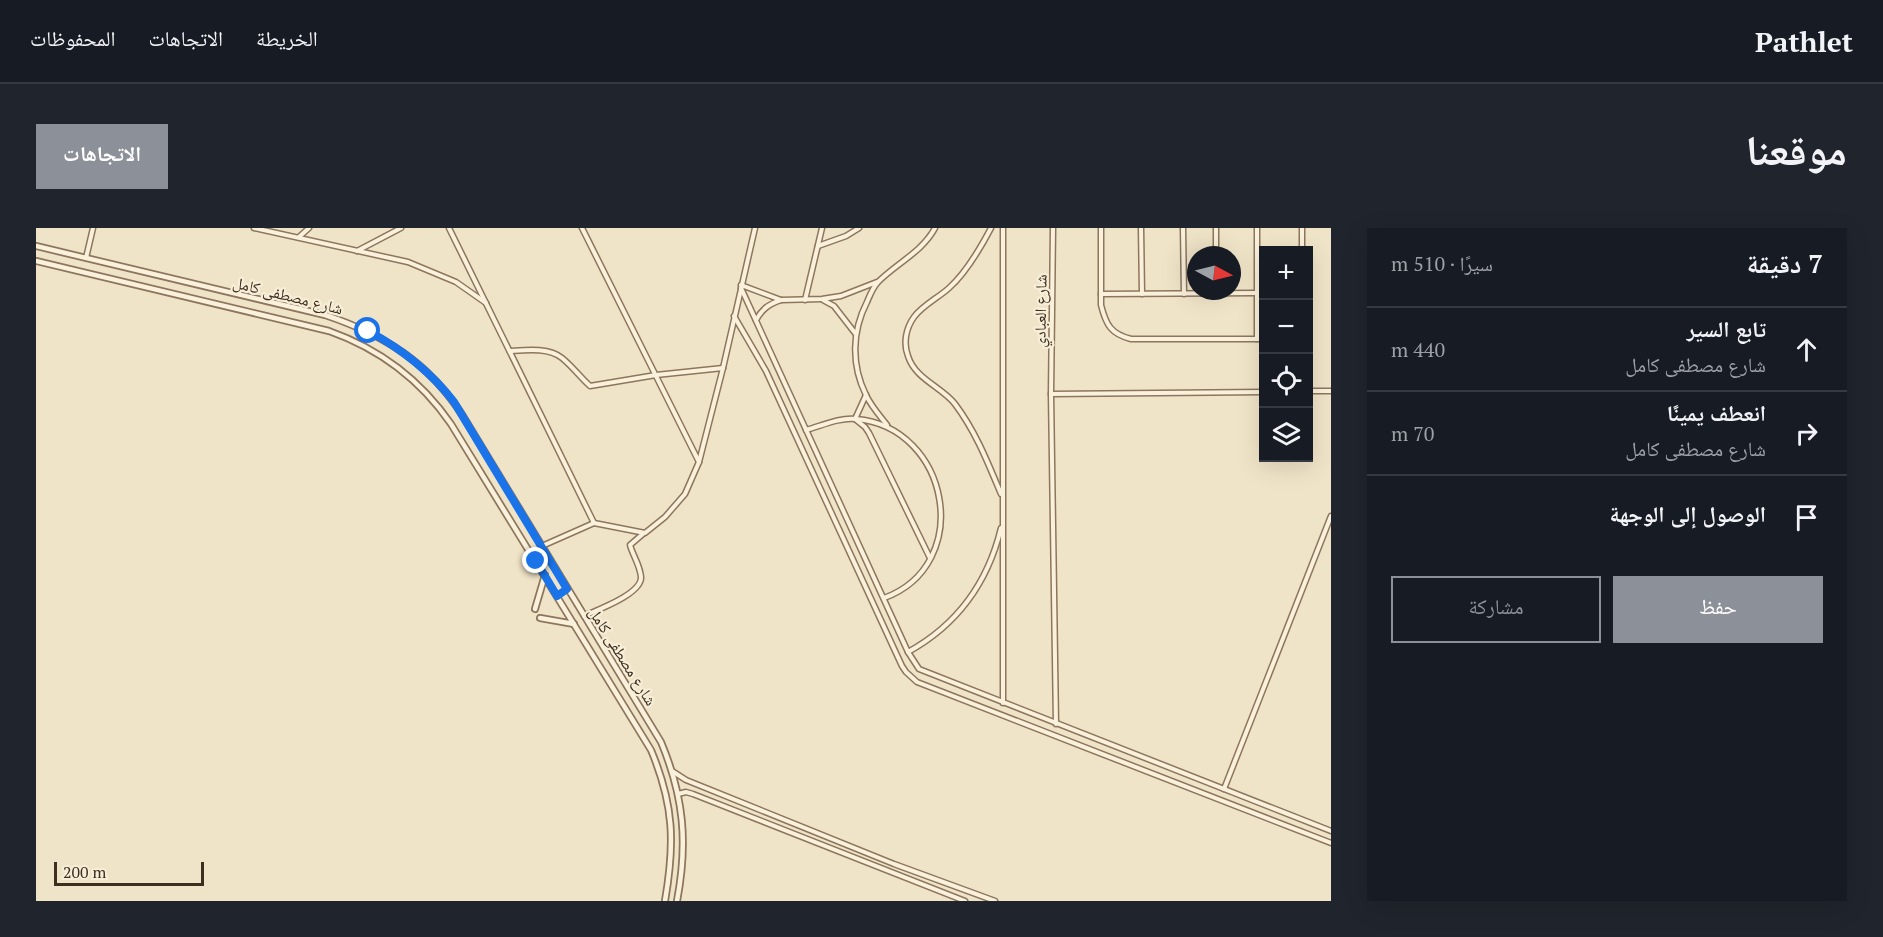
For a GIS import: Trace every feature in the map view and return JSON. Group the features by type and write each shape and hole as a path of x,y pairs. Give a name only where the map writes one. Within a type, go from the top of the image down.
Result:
{"street":[{"path":"87,258 93,228"},
{"path":"254,228 408,262 456,282 486,304"},
{"path":"298,238 309,228"},
{"path":"357,251 401,228"},
{"path":"449,228 594,523"},
{"path":"582,228 699,462"},
{"path":"584,616 621,599 640,583 639,565 630,545 665,517 685,494 699,462 755,228"},
{"path":"805,300 822,228"},
{"path":"817,246 846,236 859,228"},
{"path":"741,286 781,300 842,296 878,282 911,256 935,228"},
{"path":"991,228 980,249 951,286 914,316 907,329 905,343 908,357 915,369 954,402 974,432 1003,497"},
{"path":"1003,228 1003,703"},
{"name":"شارع العبادي","path":"1053,228 1051,394 1056,724"},
{"path":"1101,228 1101,294 1104,317 1109,327 1118,335 1131,339 1257,339 1257,228"},
{"path":"1142,228 1142,294"},
{"path":"1184,228 1184,294"},
{"path":"1216,228 1216,246"},
{"path":"1302,228 1302,246"},
{"name":"شارع مصطفى كامل","path":"36,246 325,315 368,331 389,343 418,363 443,388 463,416 661,742 672,771 683,823 684,845 676,901"},
{"name":"شارع مصطفى كامل","path":"36,261 322,329 384,356 410,376 433,399 545,575 651,750 661,773 667,798 672,841 665,901"},
{"path":"878,282 861,312 855,333 854,344 858,370 866,395 887,426 913,445 924,458 933,473 941,507 940,524 931,559 910,585 884,598"},
{"path":"741,286 915,664 924,672 1331,831"},
{"path":"1241,293 1257,294"},
{"path":"1101,294 1187,294"},
{"path":"822,299 834,306 855,333"},
{"path":"756,320 762,310 781,300"},
{"path":"322,329 325,315"},
{"path":"734,316 766,371 902,666 911,678 1331,843"},
{"path":"510,351 552,352 561,356 590,386 656,375 723,368"},
{"path":"1313,391 1331,391"},
{"path":"1051,394 1259,392"},
{"path":"855,419 866,395"},
{"path":"806,430 846,419 887,426"},
{"path":"855,419 866,427 931,559"},
{"path":"1224,789 1331,516"},
{"path":"908,652 927,642 950,623 969,601 985,576 996,549 1003,520"},
{"path":"541,547 594,523 645,533"},
{"path":"535,609 545,575"},
{"path":"557,596 567,589"},
{"path":"562,604 573,598"},
{"path":"540,618 574,624"},
{"path":"672,771 697,784 894,864 995,901"},
{"path":"678,794 686,792 693,794 965,901"}],"route":[{"path":"368,331 418,363 454,402 567,589 557,596 536,561"}]}
